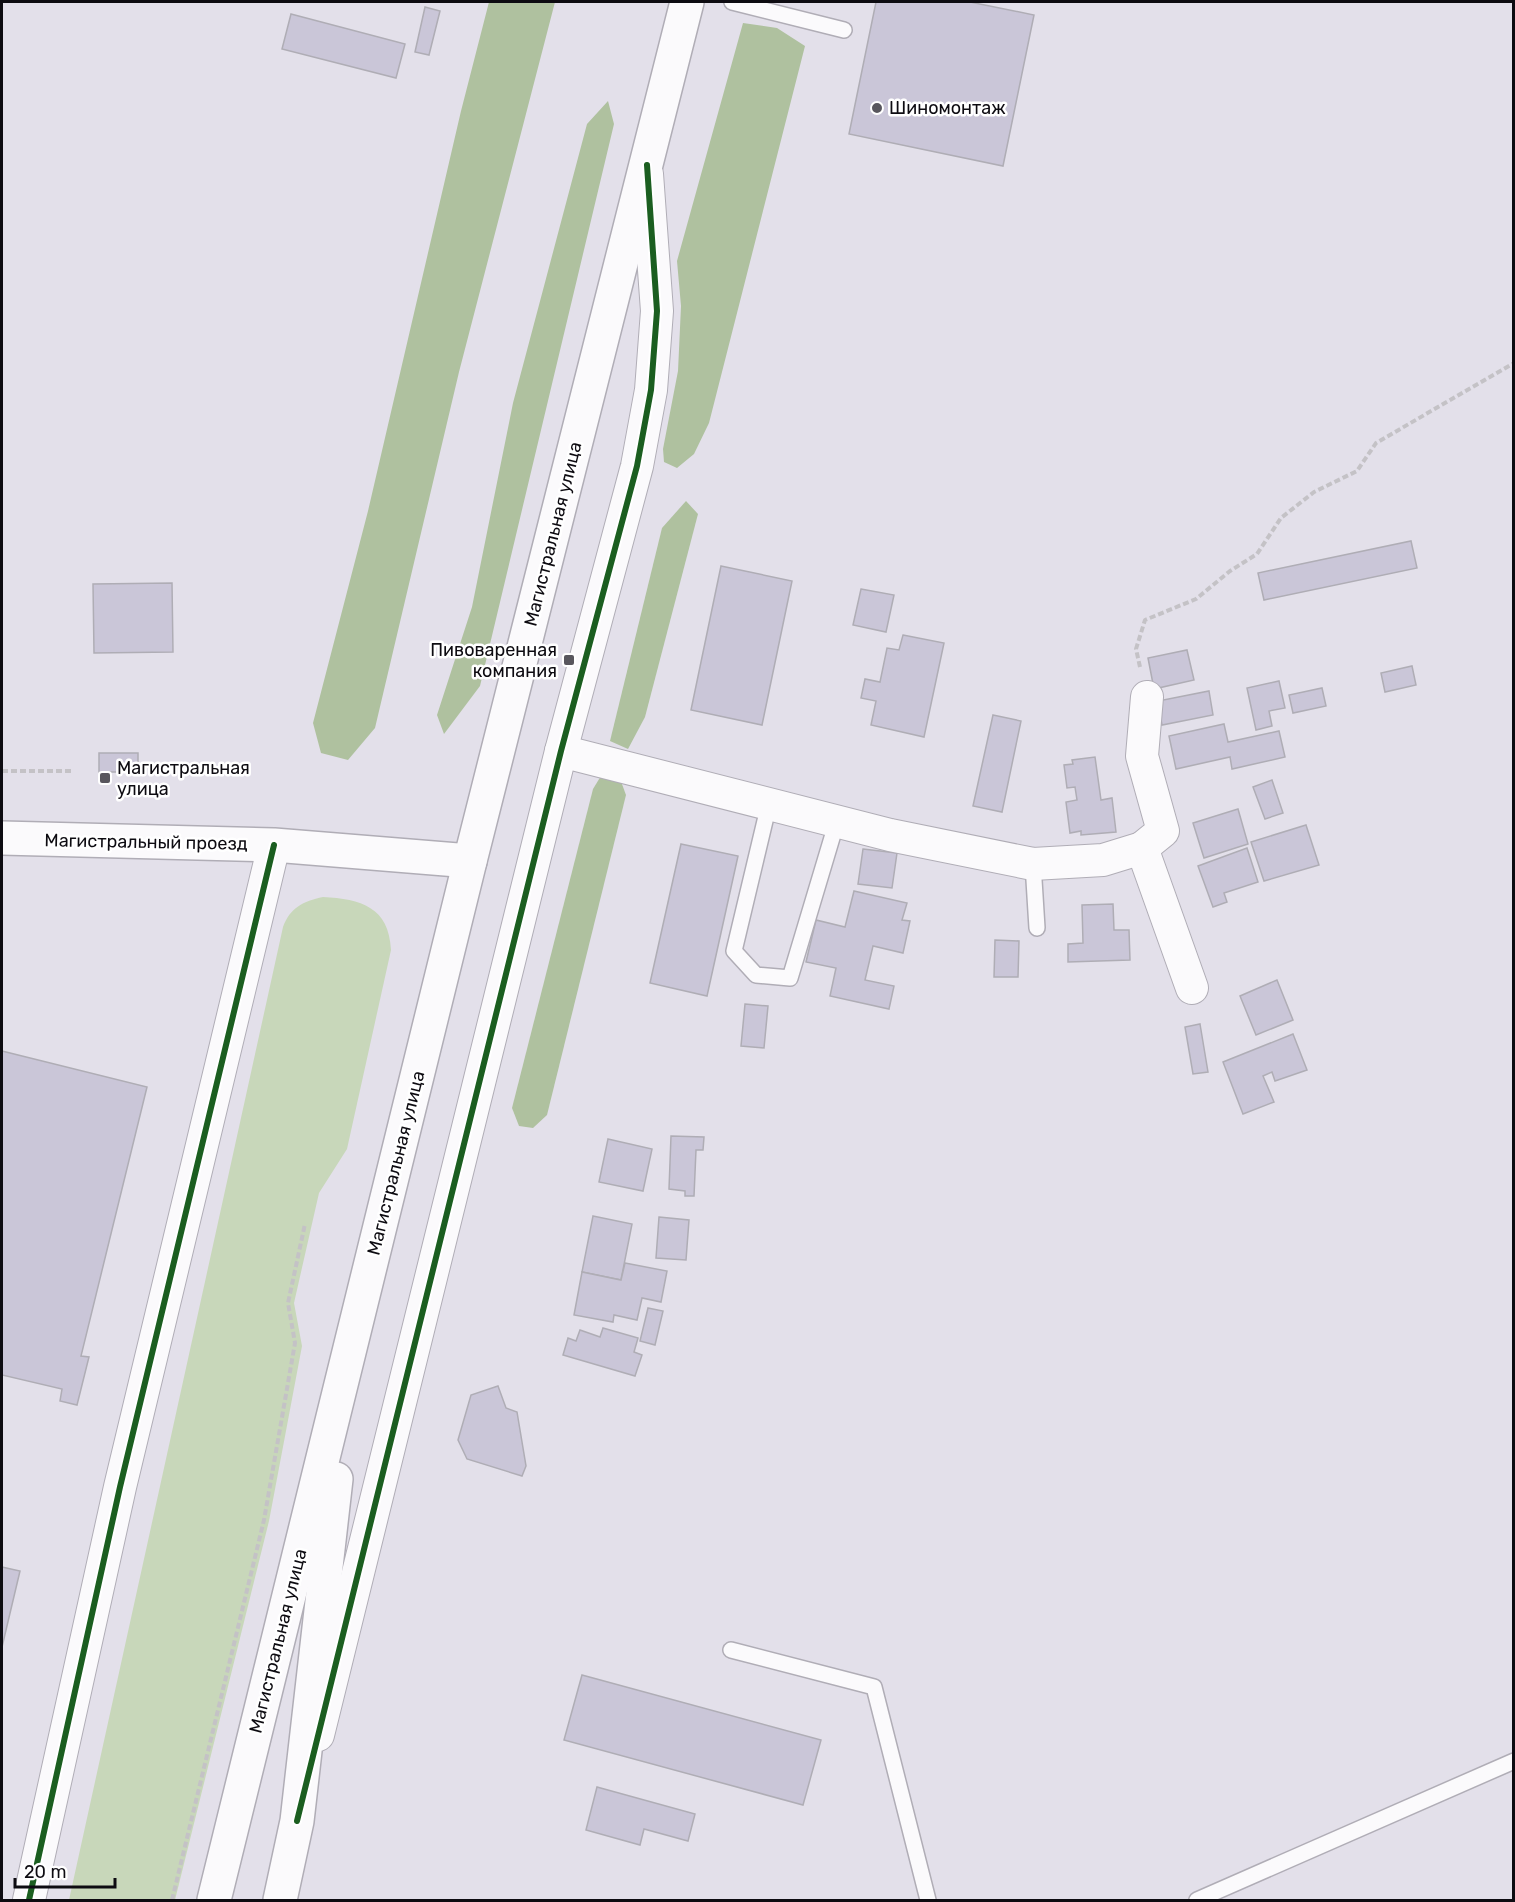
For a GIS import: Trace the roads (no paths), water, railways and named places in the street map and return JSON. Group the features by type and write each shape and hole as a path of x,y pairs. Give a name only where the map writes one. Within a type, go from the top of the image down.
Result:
{"main road":[{"name":"Магистральная улица","path":"214,1900 470,861 687,2"},
{"name":"Магистральный проезд","path":"2,838 274,845 470,861"},
{"name":"Магистральная улица","path":"280,1900 297,1821 351,1347"}],"street":[{"path":"297,1821 561,751 637,466 651,390 657,311 647,165"},
{"path":"561,751 837,821 1033,864 1103,860 1142,848 1163,831 1142,756 1147,697"},
{"path":"29,1900 120,1487 274,845"},
{"path":"1142,848 1192,988"}],"lane":[{"path":"732,2 844,30"},
{"path":"769,804 734,951 756,975 790,978 837,821"},
{"path":"1033,864 1037,928"},
{"path":"731,1650 874,1688 928,1900"},
{"path":"1197,1900 1514,1761"}],"place":[{"name":"Шиномонтаж","path":"877,108"},
{"name":"Пивоваренная компания","path":"569,660"},
{"name":"Магистральная улица","path":"105,778"}]}
